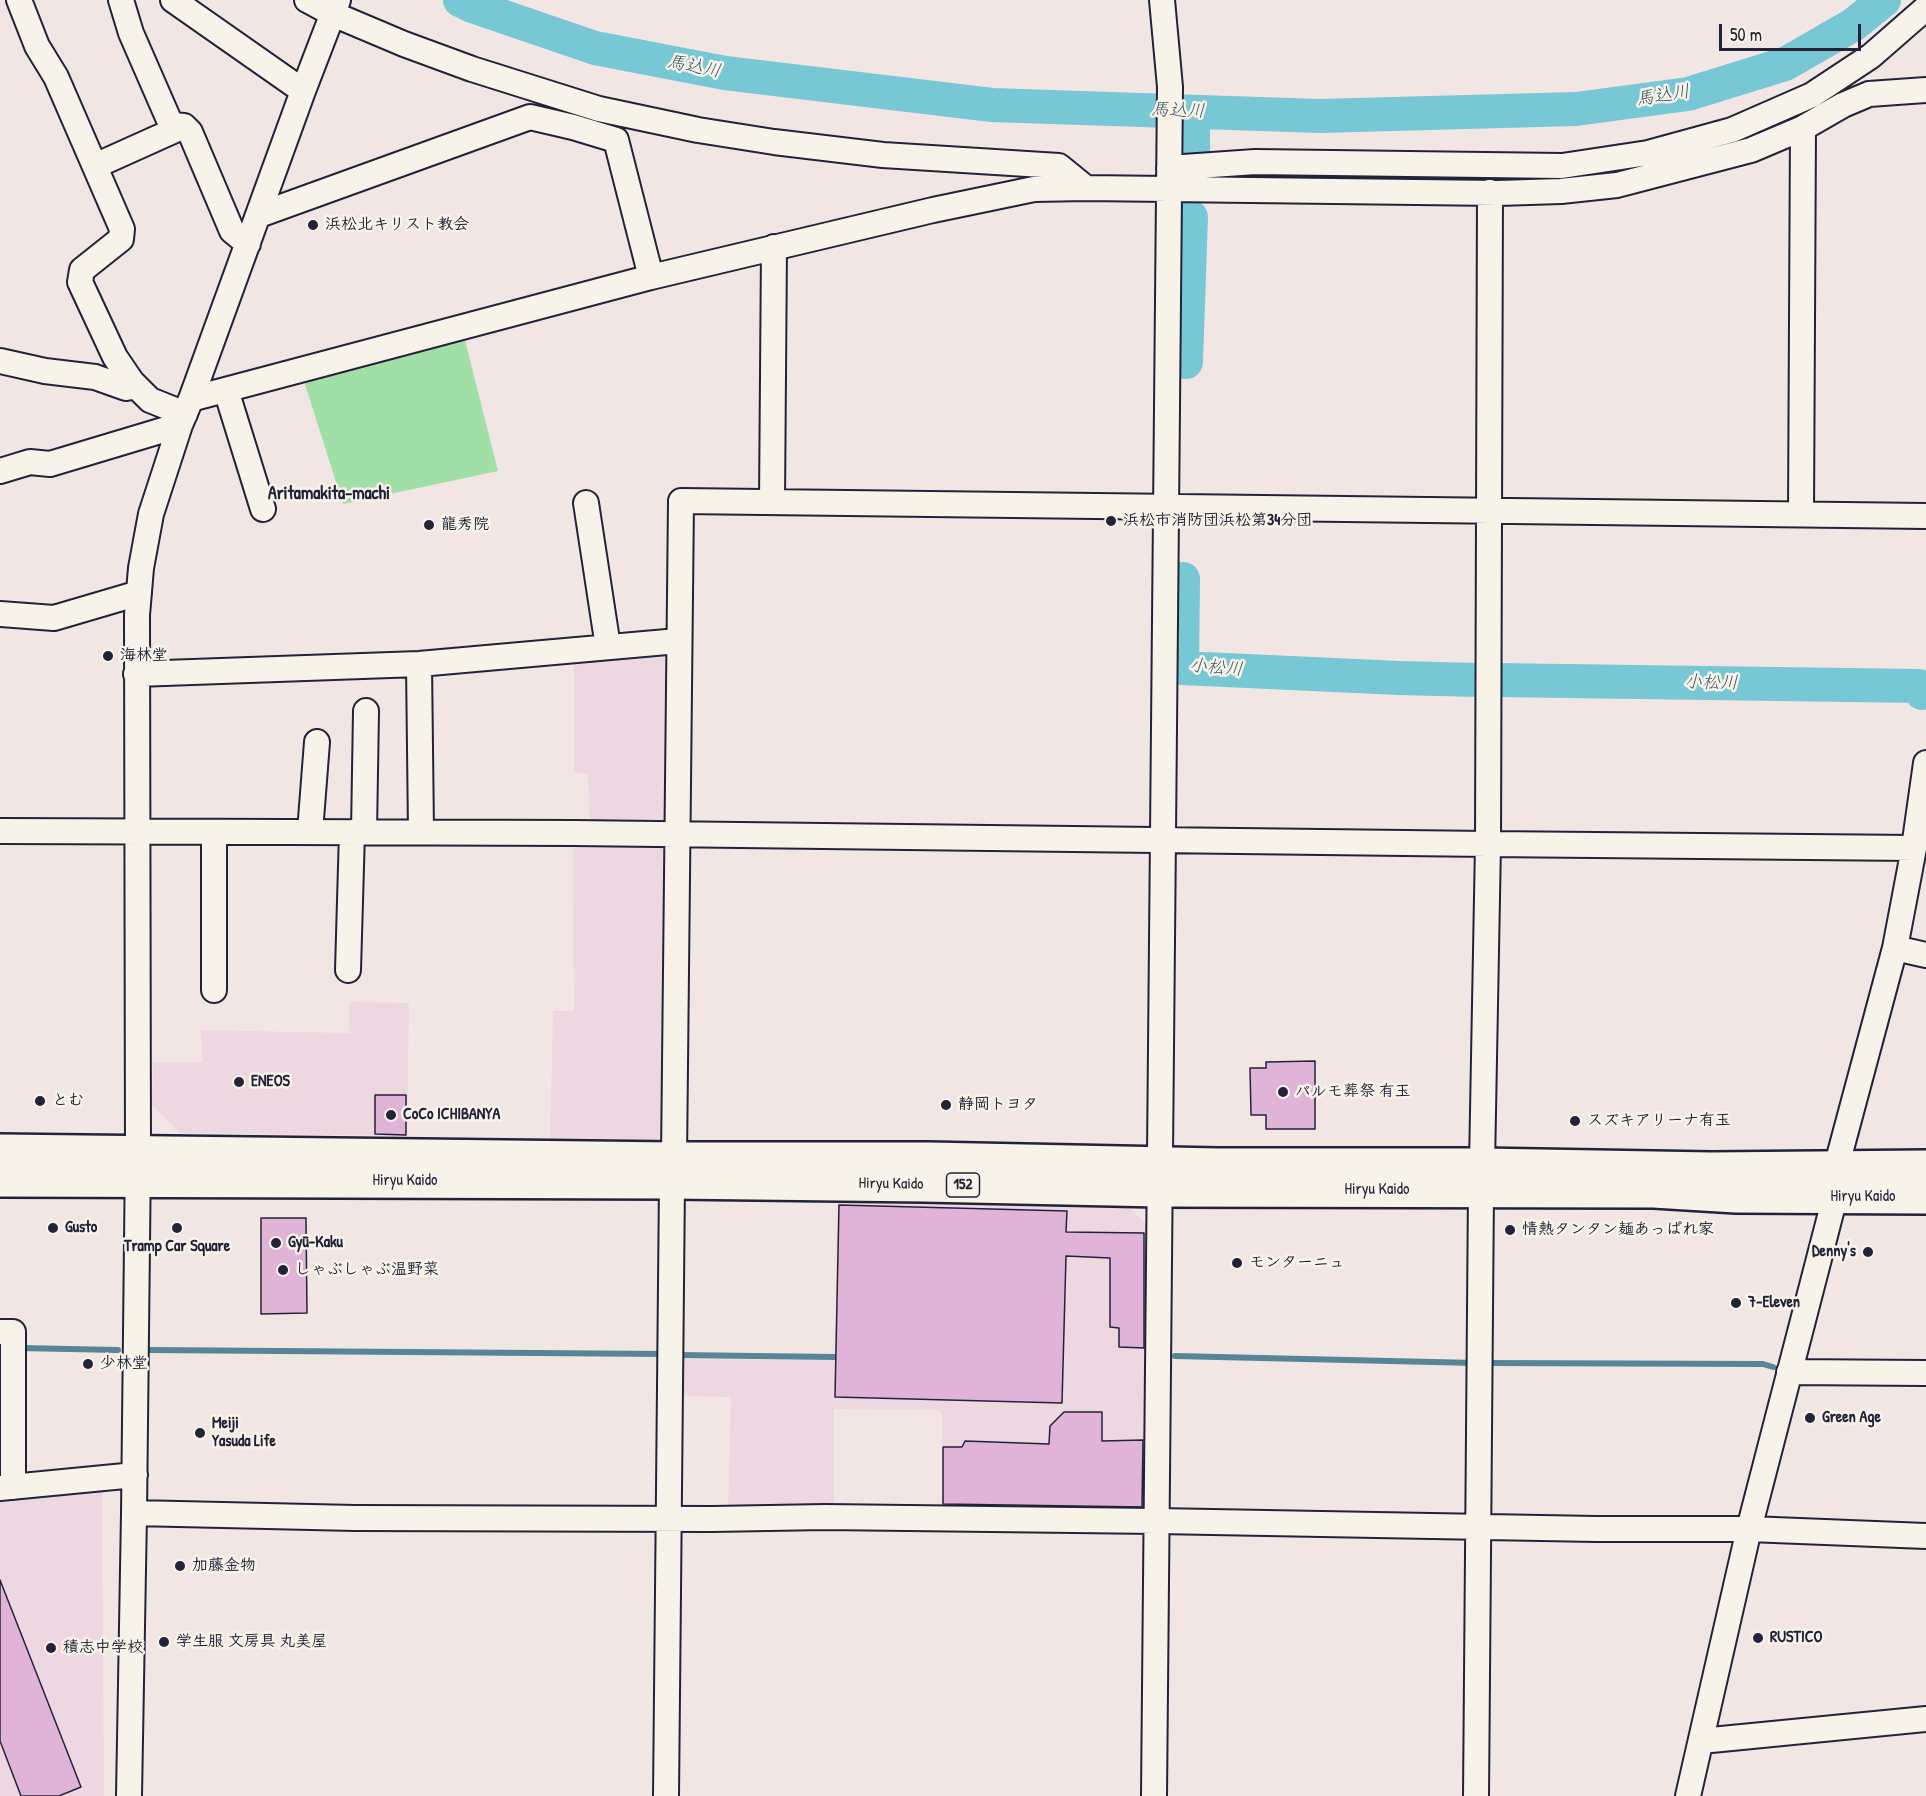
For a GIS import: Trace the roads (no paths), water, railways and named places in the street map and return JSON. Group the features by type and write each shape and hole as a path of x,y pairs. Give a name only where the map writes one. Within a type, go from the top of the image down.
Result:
{"highway":[{"name":"Hiryu Kaido","path":"0,1151 137,1166 673,1170 924,1185 1159,1176 1482,1177 1737,1196 1835,1183 1926,1167"},
{"name":"Hiryu Kaido","path":"0,1180 137,1166"},
{"name":"Hiryu Kaido","path":"1835,1183 1926,1197"}],"street":[{"path":"19,0 37,46 56,77 123,234 121,239 82,270 80,282 115,357 136,386 150,400 185,412"},
{"path":"121,0 131,33 169,120 173,125 184,126 194,140 232,231 248,244"},
{"path":"173,0 303,91"},
{"path":"307,0 335,7 404,44 472,69 599,109 698,130 774,142 884,155 1059,166 1086,188"},
{"path":"129,1796 135,1475 137,1166 136,674 141,568 151,514 185,412 335,7"},
{"path":"1154,1796 1170,87 1163,7"},
{"path":"0,471 30,462 50,464 185,412 232,388 651,277 933,210 1034,189 1086,188 1169,179 1255,162 1562,166 1648,153 1732,130 1812,95 1871,56 1926,8"},
{"path":"1169,179 1490,192 1561,191 1617,185 1751,150 1803,128 1843,105 1869,94 1926,90"},
{"path":"259,215 530,117 616,140 651,277"},
{"path":"95,166 184,126"},
{"path":"1801,514 1803,128"},
{"path":"1476,1796 1479,1363 1488,844 1490,192"},
{"path":"772,502 774,247"},
{"path":"0,361 45,371 95,377 126,388 136,386"},
{"path":"232,388 256,452 261,459"},
{"path":"232,388 263,509"},
{"path":"666,1796 681,501 1926,516"},
{"path":"586,503 608,647"},
{"path":"0,614 54,618 139,593"},
{"path":"136,674 419,664 678,641"},
{"path":"419,664 421,832"},
{"path":"348,970 366,711"},
{"path":"310,832 317,742"},
{"path":"1688,1796 1749,1529 1895,948 1914,848 1926,763"},
{"path":"0,831 421,832 1914,848"},
{"path":"214,832 214,990"},
{"path":"1895,948 1926,955"},
{"path":"7,1335 13,1363 7,1487 135,1475"},
{"path":"1789,1372 1926,1373"},
{"path":"134,1513 355,1518 837,1517 1157,1521 1749,1529 1926,1536"},
{"path":"1701,1741 1926,1719"}],"waterway":[{"name":"馬込川","path":"460,0 595,48 725,73 992,105 1320,116 1576,109 1688,94 1785,64 1853,25 1884,0"},
{"name":"小松川","path":"1193,113 1193,150"},
{"name":"小松川","path":"1186,362 1191,217"},
{"name":"小松川","path":"1183,579 1182,668 1480,680"},
{"name":"小松川","path":"1495,680 1919,686 1922,693"},
{"path":"19,1348 118,1350"},
{"path":"150,1350 664,1354"},
{"path":"678,1355 834,1357"},
{"path":"1175,1356 1476,1363"},
{"path":"1486,1363 1763,1364 1773,1367"}],"place":[{"name":"浜松北キリスト教会","path":"313,225"},
{"name":"浜松市消防団浜松第34分団","path":"1111,521"},
{"name":"龍秀院","path":"429,525"},
{"name":"海林堂","path":"108,656"},
{"name":"ENEOS","path":"239,1082"},
{"name":"パルモ葬祭 有玉","path":"1283,1092"},
{"name":"とむ","path":"40,1101"},
{"name":"静岡トヨタ","path":"946,1105"},
{"name":"CoCo ICHIBANYA","path":"391,1115"},
{"name":"スズキアリーナ有玉","path":"1575,1121"},
{"name":"Gusto","path":"53,1228"},
{"name":"Tramp Car Square","path":"177,1228"},
{"name":"情熱タンタン麺あっぱれ家","path":"1510,1230"},
{"name":"Gyū-Kaku","path":"276,1243"},
{"name":"Denny's","path":"1868,1252"},
{"name":"モンターニュ","path":"1237,1263"},
{"name":"しゃぶしゃぶ温野菜","path":"283,1270"},
{"name":"7-Eleven","path":"1736,1303"},
{"name":"少林堂","path":"88,1364"},
{"name":"Green Age","path":"1810,1418"},
{"name":"Meiji Yasuda Life","path":"200,1433"},
{"name":"加藤金物","path":"180,1566"},
{"name":"RUSTICO","path":"1758,1638"},
{"name":"学生服 文房具 丸美屋","path":"164,1642"},
{"name":"積志中学校","path":"51,1648"}],"district":[{"name":"Aritamakita-machi","path":"329,494"}]}
